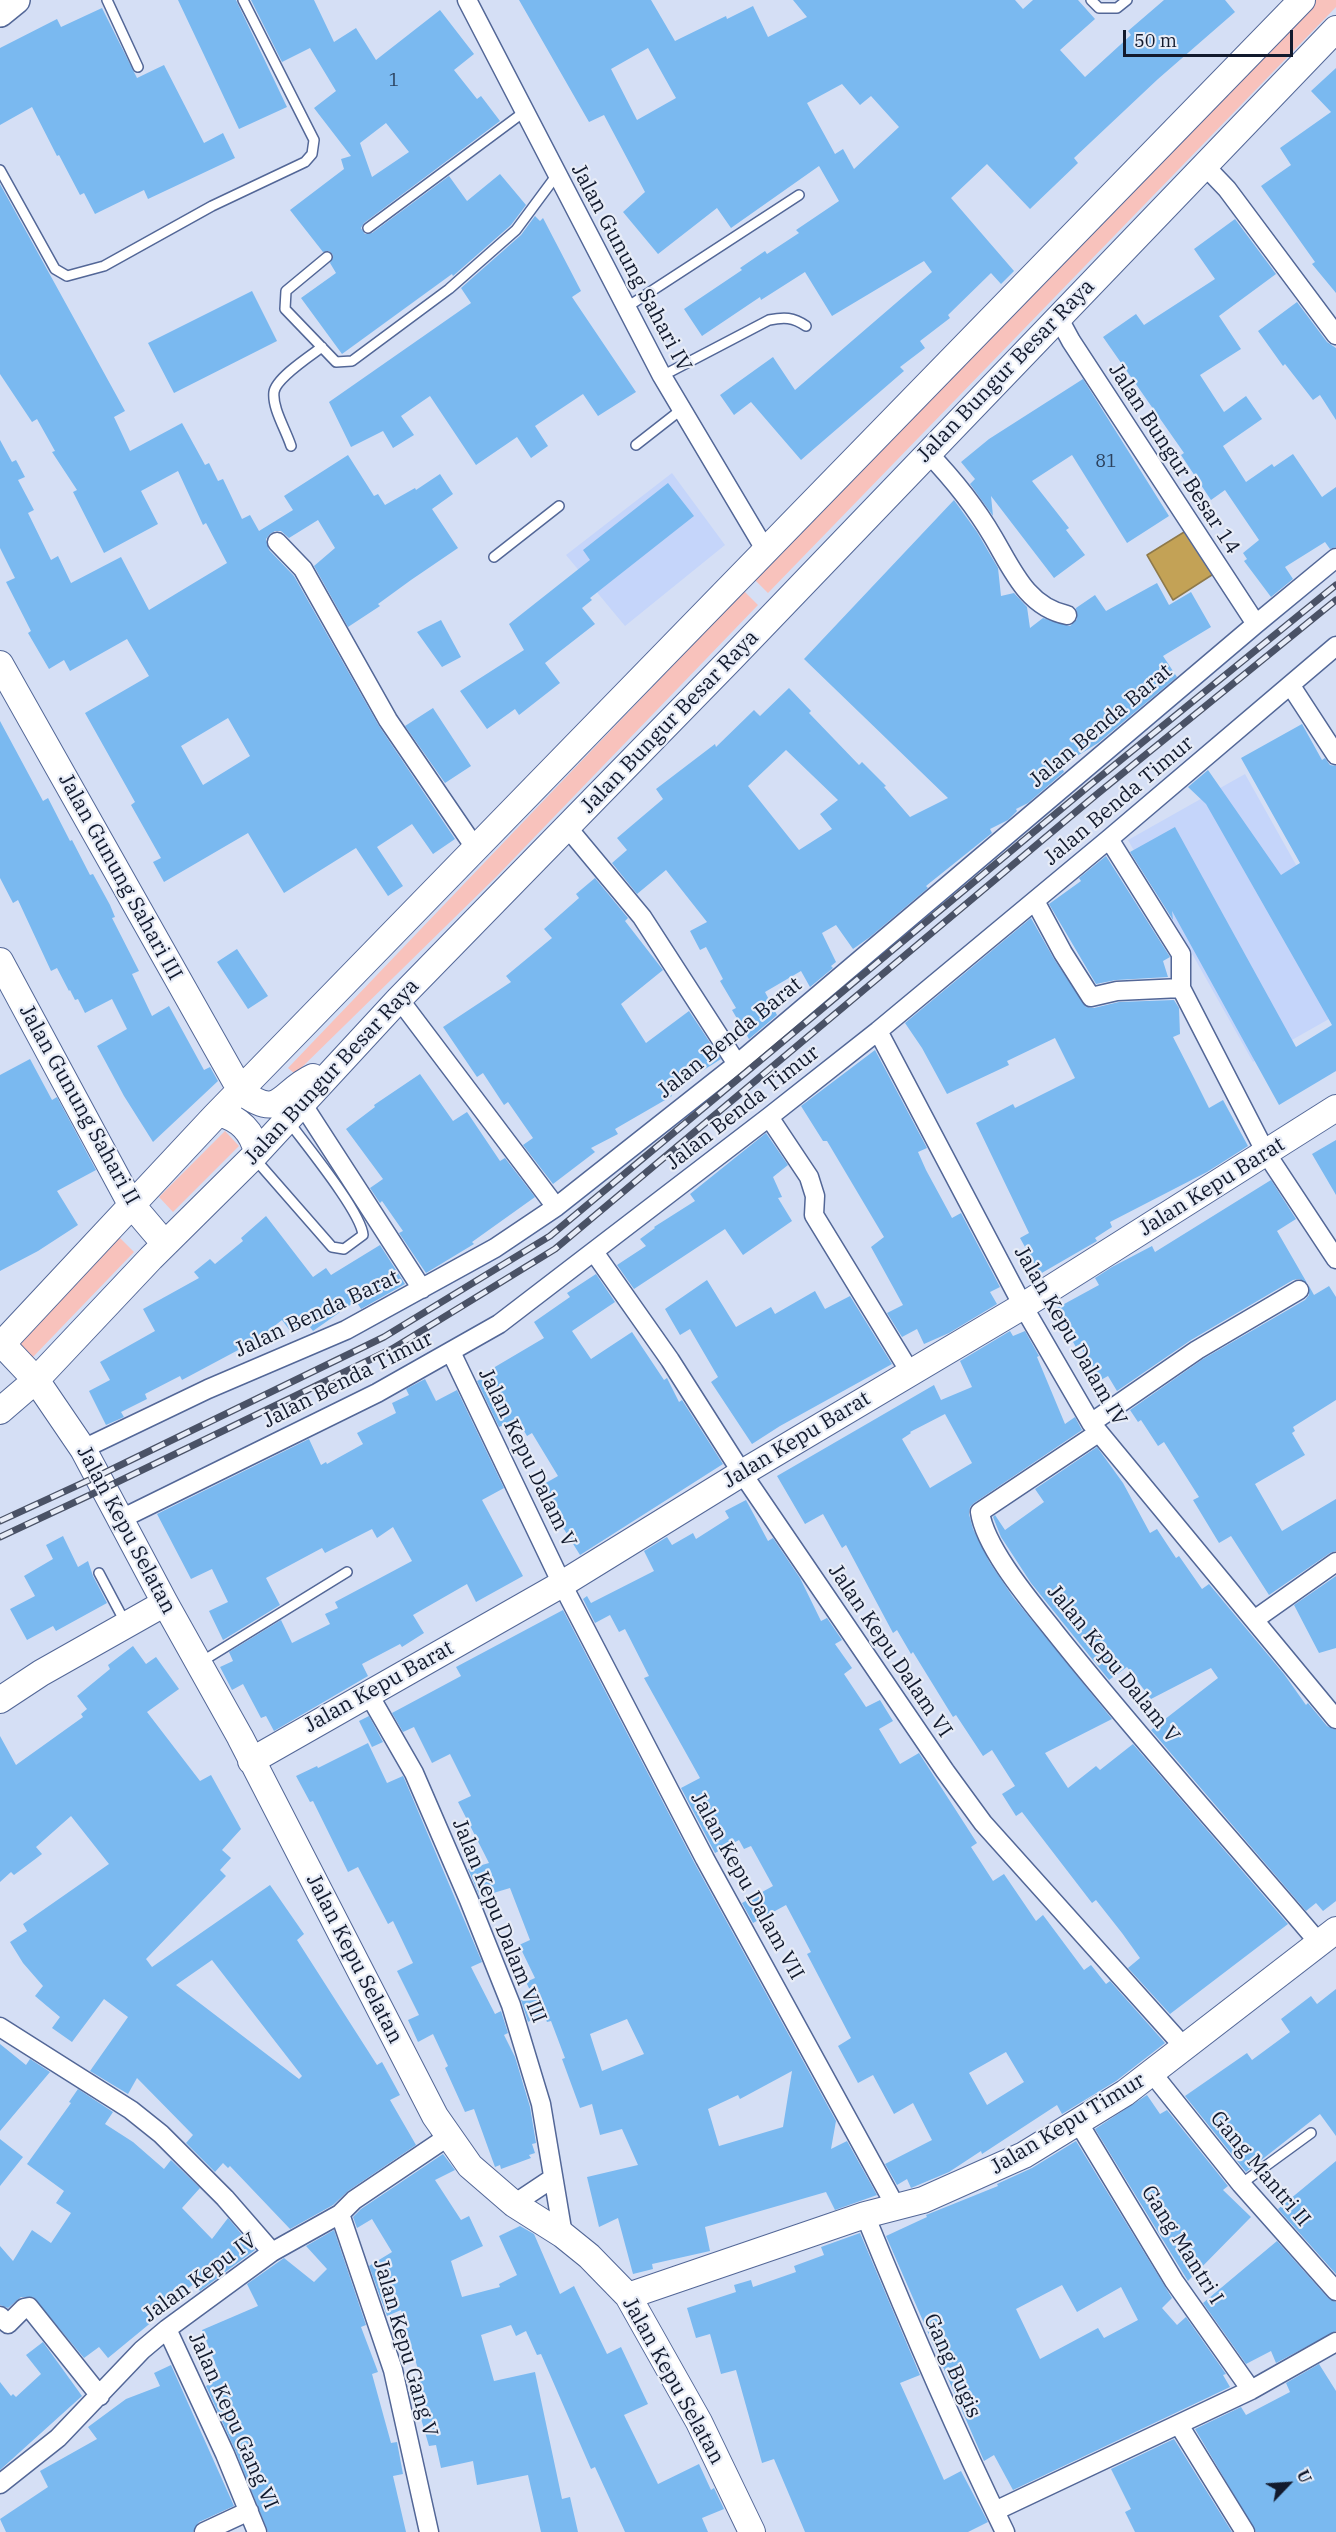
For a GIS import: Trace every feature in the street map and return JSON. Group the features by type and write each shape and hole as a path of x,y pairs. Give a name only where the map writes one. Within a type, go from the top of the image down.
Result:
{"main road":[{"path":"0,13 16,0"}],"street":[{"name":"Jalan Gunung Sahari IV","path":"466,0 662,376 766,551"},
{"path":"1,1345 131,1204 1302,0"},
{"name":"Jalan Bungur Besar Raya","path":"0,1411 36,1380 291,1118 399,999 1336,29"},
{"path":"1204,165 1227,189 1336,335"},
{"name":"Jalan Bungur Besar 14","path":"1058,317 1077,351 1256,624"},
{"path":"928,453 946,472 993,537 1012,573 1036,600 1051,610 1067,615"},
{"path":"278,542 303,569 388,720 476,849"},
{"name":"Jalan Benda Barat","path":"83,1449 208,1389 346,1330 495,1248 556,1207 737,1065 1336,558"},
{"name":"Jalan Benda Timur","path":"121,1519 377,1393 499,1324 770,1117 878,1031 1336,646"},
{"name":"Jalan Gunung Sahari III","path":"0,664 231,1101 248,1117 269,1127 291,1118"},
{"path":"1291,686 1336,755"},
{"path":"567,827 642,917 737,1065"},
{"path":"1109,839 1181,954 1181,988 1266,1153 1336,1259"},
{"path":"1035,901 1063,953 1091,997 1117,991 1181,988"},
{"name":"Jalan Gunung Sahari II","path":"0,961 131,1204 165,1245"},
{"path":"399,999 556,1207"},
{"name":"Jalan Kepu Dalam IV","path":"878,1031 1023,1306 1094,1428 1336,1719"},
{"path":"231,1101 266,1105 279,1103 307,1080 340,1064"},
{"path":"231,1101 240,1122 254,1141 255,1154"},
{"name":"Jalan Kepu Barat","path":"251,1761 562,1584 742,1473 1023,1306 1336,1107"},
{"path":"770,1117 809,1177 815,1196 814,1215 910,1372"},
{"path":"291,1118 422,1289"},
{"name":"Jalan Kepu Dalam VI","path":"594,1252 670,1360 742,1473 902,1711 983,1823 1185,2048"},
{"path":"1094,1428 1197,1350 1299,1290"},
{"name":"Jalan Kepu Selatan","path":"1,1345 36,1380 83,1449 251,1761 435,2116 470,2166 514,2204 562,2235 589,2256 627,2296 699,2422 752,2532"},
{"name":"Jalan Kepu Dalam V","path":"451,1352 562,1584"},
{"name":"Jalan Kepu Dalam V","path":"1094,1428 980,1512 982,1526 1033,1604 1089,1675 1328,1936"},
{"path":"1254,1620 1336,1562"},
{"name":"Jalan Kepu Dalam VII","path":"562,1584 705,1859 896,2207"},
{"path":"0,1700 41,1673 165,1603"},
{"name":"Jalan Kepu Dalam VIII","path":"368,1693 414,1773 511,2005 541,2104 562,2235"},
{"name":"Jalan Kepu Timur","path":"627,2296 865,2216 923,2200 1024,2156 1152,2073 1328,1936"},
{"path":"0,2027 131,2110 161,2134 225,2198 272,2252"},
{"name":"Gang Mantri II","path":"1152,2073 1241,2184 1336,2291"},
{"name":"Gang Mantri I","path":"1078,2122 1174,2281 1251,2390"},
{"name":"Jalan Kepu IV","path":"0,2484 58,2438 142,2350 167,2329 272,2252 340,2214 354,2199 449,2136"},
{"path":"514,2204 553,2178"},
{"name":"Jalan Kepu Gang V","path":"340,2214 393,2370 429,2532"},
{"name":"Gang Bugis","path":"865,2216 908,2322 1005,2532"},
{"path":"4,2320 29,2307 100,2396"},
{"name":"Jalan Kepu Gang VI","path":"167,2329 257,2532"},
{"path":"995,2511 1251,2390 1336,2342"},
{"path":"1179,2425 1245,2532"},
{"path":"204,2532 249,2511"}],"lane":[{"path":"107,0 138,67"},
{"path":"0,170 55,269 67,276 104,266 212,206 305,162 312,154 314,140 243,0"},
{"path":"1091,0 1099,8 1117,8 1127,0"},
{"path":"368,228 524,112"},
{"path":"327,257 286,291 285,309 336,362 352,361 449,290 516,230 556,176"},
{"path":"627,308 799,195"},
{"path":"662,376 770,320 788,317 806,326"},
{"path":"291,446 275,402 274,391 278,382 322,347"},
{"path":"636,445 682,409"},
{"path":"494,557 559,506"},
{"path":"255,1154 332,1247 344,1249 363,1236 362,1225 291,1118"},
{"path":"199,1663 347,1572"},
{"path":"99,1573 126,1625"},
{"path":"1241,2184 1311,2133"}],"shaded area":[{"path":"1316,0 1336,0 1336,7 768,593 755,580"},
{"path":"672,473 725,545 625,626 566,555"},
{"path":"1189,529 1215,573 1173,600 1147,555"},
{"path":"744,591 758,605 497,876 295,1074 288,1068"},
{"path":"1245,774 1336,936 1336,1015 1253,1062 1128,840"},
{"path":"225,1131 239,1146 173,1212 159,1197"},
{"path":"118,1236 134,1252 33,1357 16,1344"}],"building":[{"path":"178,0 236,0 287,107 239,129"},
{"path":"251,0 314,0 334,42 356,28 376,60 440,10 474,54 454,70 477,99 481,96 500,121 364,223 361,228 365,234 372,233 449,176 467,201 500,174 526,205 511,225 453,276 452,274 342,354 301,298 336,273 330,263 333,255 329,251 323,252 290,210 344,169 341,159 351,156 314,108 336,91 310,48 282,62","holes":["386,123 409,152 372,177 360,143"]},
{"path":"519,0 651,0 675,41 726,16 727,19 753,6 768,37 807,17 793,0 1015,0 1023,9 1033,0 1078,0 1095,19 1060,50 1085,77 1131,35 1128,31 1164,0 1225,0 1235,12 1158,79 1074,158 1078,163 1030,209 987,164 951,198 1014,271 1001,284 991,273 948,315 950,318 920,341 925,348 900,367 904,371 801,460 751,402 734,415 720,395 773,357 795,390 932,272 924,261 832,316 805,272 761,300 760,297 702,336 684,309 742,270 740,268 765,251 767,254 799,233 796,230 839,201 819,166 731,228 717,208 658,254 623,212 645,192 604,115 589,122","holes":["648,48 676,98 637,120 611,69","842,84 860,105 871,96 899,127 854,169 843,149 835,154 807,103"]},
{"path":"102,8 137,78 164,65 204,143 223,133 235,158 148,199 144,190 95,214 84,193 80,195 59,155 57,156 32,107 0,125 0,48 57,19 61,27"},
{"path":"1336,68 1336,293 1312,264 1315,262 1261,186 1291,165 1280,148 1331,112 1311,91"},
{"path":"0,184 125,411 114,417 130,451 182,423 205,465 209,463 218,481 223,479 242,519 250,515 259,531 293,510 284,496 348,455 374,496 378,494 385,505 415,488 416,490 440,474 453,494 432,509 458,548 348,627 314,566 335,548 318,520 289,538 281,531 275,531 266,539 269,550 294,576 379,726 455,839 433,854 412,824 377,847 403,886 388,896 356,848 284,893 248,833 164,882 153,862 161,858 131,805 135,802 85,713 149,676 127,639 70,671 64,660 49,669 28,633 31,631 6,582 15,578 0,548 0,440 12,462 16,460 25,477 18,480 34,510 28,513 51,560 58,556 71,583 121,557 149,610 227,563 206,523 203,525 178,471 141,491 158,524 104,553 73,492 77,490 52,452 55,451 37,419 32,422 0,374","holes":["228,718 250,756 203,785 181,746"]},
{"path":"535,216 540,221 543,218 581,291 572,297 636,392 598,416 583,394 535,426 548,446 531,458 517,437 476,465 430,396 401,416 414,435 393,448 383,431 351,447 329,402 471,303 461,288 521,235"},
{"path":"1235,219 1276,274 1219,316 1241,349 1200,375 1224,412 1246,396 1262,419 1223,446 1246,482 1272,464 1274,467 1293,454 1322,497 1336,487 1336,547 1330,549 1325,542 1285,567 1293,579 1271,597 1244,561 1247,559 1243,553 1259,540 1225,490 1211,500 1181,455 1184,453 1103,337 1136,314 1144,325 1215,279 1194,249"},
{"path":"252,291 277,341 174,393 148,343"},
{"path":"1297,302 1327,342 1336,348 1336,420 1320,395 1313,400 1285,364 1283,366 1258,331"},
{"path":"1083,379 1169,516 1127,543 1072,455 1032,481 1069,528 1066,530 1085,555 1054,578 991,496 993,516 970,484 975,479 961,462 989,439"},
{"path":"668,483 694,516 590,598 592,600 582,608 595,624 545,663 560,683 519,715 515,709 487,729 460,691 524,650 509,624 590,560 583,550"},
{"path":"954,500 977,532 998,568 1001,596 1014,593 1027,607 1030,628 1043,618 1070,626 1077,619 1076,608 1095,595 1106,611 1157,583 1169,605 1191,592 1211,627 1163,656 1177,677 1098,743 1061,766 1064,772 1028,803 1016,809 1017,811 1008,820 990,829 992,833 926,886 928,888 870,937 853,949 836,925 822,933 836,962 831,966 833,968 810,987 801,971 765,992 777,1015 749,1039 732,1010 736,1008 720,981 723,979 706,947 700,950 690,931 707,922 666,870 637,894 612,863 627,850 617,838 663,799 656,789 715,744 716,747 754,710 760,716 789,688 811,711 809,713 859,765 862,762 886,786 884,787 910,817 948,798 804,659","holes":["786,750 838,800 820,814 832,829 799,850 748,786"]},
{"path":"441,620 461,657 442,667 417,632"},
{"path":"433,708 471,766 445,783 405,726"},
{"path":"0,721 43,801 48,798 70,841 72,840 90,875 93,874 110,905 115,917 112,918 139,971 132,974 152,1016 169,1006 204,1070 210,1067 218,1081 153,1142 124,1096 97,1046 127,1029 112,999 85,1013 78,999 75,1000 69,991 57,968 51,971 18,900 13,903 0,878"},
{"path":"1302,724 1322,760 1325,758 1330,765 1336,766 1336,1071 1279,1105 1172,911 1173,920 1130,852 1175,827 1296,1047 1332,1025 1206,804 1188,787 1208,770 1281,875 1300,863 1241,758"},
{"path":"1106,856 1170,957 1163,961 1168,977 1116,980 1096,984 1049,904 1081,881 1079,878"},
{"path":"595,878 628,918 625,921 663,970 621,1004 646,1043 689,1011 721,1059 669,1092 672,1096 615,1129 618,1134 591,1148 595,1152 553,1184 523,1145 533,1138 508,1102 504,1105 483,1073 477,1077 443,1027 511,982 506,976 552,938 544,929 579,898 576,894"},
{"path":"1031,918 1054,959 1086,1007 1094,1008 1119,1002 1174,1000 1179,1008 1180,1034 1173,1037 1209,1108 1223,1100 1248,1146 1207,1172 1110,1222 1112,1227 1095,1238 1097,1241 1040,1274 1020,1238 1029,1233 976,1123 1013,1104 1015,1108 1075,1078 1055,1038 1007,1061 1009,1065 947,1094 922,1048 905,1023"},
{"path":"237,949 268,996 248,1009 217,962"},
{"path":"875,1050 927,1148 918,1152 926,1170 952,1218 961,1213 1000,1287 990,1292 997,1304 949,1333 924,1344 917,1329 902,1337 887,1313 903,1305 871,1247 884,1237 827,1141 823,1141 801,1106"},
{"path":"30,1059 52,1100 57,1097 96,1170 57,1191 78,1225 38,1251 0,1271 0,1075"},
{"path":"420,1074 453,1121 467,1112 500,1161 505,1158 535,1197 472,1242 474,1244 426,1273 399,1233 403,1231 370,1188 383,1179 346,1129 375,1107 374,1105"},
{"path":"766,1133 788,1165 773,1177 782,1197 778,1198 792,1221 743,1255 725,1229 634,1289 617,1265 646,1246 640,1239 654,1227 695,1201 690,1194"},
{"path":"1336,1140 1336,1195 1312,1154"},
{"path":"1271,1180 1296,1219 1277,1231 1307,1283 1299,1279 1293,1280 1191,1340 1117,1391 1108,1376 1099,1381 1082,1349 1078,1351 1055,1309 1099,1285 1095,1278 1112,1267 1152,1246 1155,1252"},
{"path":"266,1216 313,1277 326,1268 331,1275 380,1245 405,1284 361,1309 356,1301 313,1331 305,1321 291,1332 282,1320 244,1350 242,1348 182,1380 180,1376 145,1394 147,1399 121,1412 124,1417 106,1425 89,1391 110,1380 100,1362 155,1331 143,1309 199,1278 194,1272 210,1259 215,1264 243,1241 241,1238"},
{"path":"596,1274 615,1302 572,1331 591,1359 632,1332 664,1380 667,1378 679,1402 682,1400 723,1464 580,1555 557,1518 562,1516 544,1484 558,1476 532,1433 527,1436 517,1419 499,1427 477,1381 485,1377 483,1374 544,1338 534,1322 570,1297 567,1293"},
{"path":"707,1280 736,1327 771,1307 775,1314 815,1291 825,1309 850,1296 892,1364 752,1444 711,1382 718,1377 690,1329 680,1335 665,1309"},
{"path":"1309,1286 1314,1295 1329,1286 1336,1297 1336,1400 1293,1427 1295,1431 1292,1433 1305,1455 1255,1484 1282,1531 1336,1499 1336,1551 1269,1595 1231,1536 1219,1543 1193,1500 1199,1497 1164,1442 1158,1446 1141,1420 1138,1422 1130,1410 1203,1359 1305,1300 1309,1295"},
{"path":"1010,1331 1013,1336 1025,1331 1039,1356 1037,1357 1065,1424 1075,1417 1082,1430 974,1503 970,1507 969,1514 973,1529 990,1563 1013,1597 1112,1719 1045,1753 1068,1788 1096,1766 1100,1770 1133,1744 1288,1924 1170,2014 1128,1968 1140,1958 1122,1933 1096,1900 1092,1903 1022,1812 1016,1816 1002,1794 1015,1786 992,1750 983,1756 956,1715 953,1717 897,1630 893,1633 846,1545 842,1548 823,1514 805,1524 777,1476 934,1385 941,1400 972,1387 960,1361","holes":["945,1414 972,1463 930,1488 902,1439 910,1432"]},
{"path":"425,1379 436,1401 457,1390 504,1488 482,1500 523,1576 476,1602 467,1584 413,1615 424,1633 402,1647 400,1644 362,1664 368,1676 274,1731 266,1716 261,1718 243,1684 232,1690 220,1667 233,1661 229,1652 281,1620 292,1643 330,1624 325,1614 338,1608 335,1602 412,1561 393,1527 377,1538 372,1529 325,1553 322,1548 266,1578 280,1605 223,1640 209,1611 228,1602 212,1569 191,1579 157,1514 309,1439 321,1465 326,1462 327,1464 363,1444 357,1433 396,1413 392,1403 409,1395 406,1389"},
{"path":"1097,1447 1123,1483 1150,1533 1157,1529 1176,1558 1179,1556 1202,1589 1209,1584 1284,1674 1306,1705 1308,1703 1327,1726 1336,1730 1336,1901 1323,1911 1316,1903 1306,1911 1151,1730 1218,1678 1211,1668 1151,1699 1127,1667 1109,1680 1031,1583 1001,1537 993,1517 995,1515 1005,1530 1044,1502 1035,1489"},
{"path":"746,1500 768,1541 773,1538 800,1578 821,1621 827,1618 842,1640 835,1644 852,1668 844,1674 866,1707 880,1700 893,1721 879,1729 900,1764 919,1753 977,1843 971,1847 993,1881 1004,1874 1036,1921 1043,1915 1084,1970 1091,1965 1106,1984 1110,1981 1165,2043 1116,2081 1062,2114 1057,2105 982,2154 981,2151 949,2172 911,2188 907,2179 897,2185 885,2164 932,2140 913,2103 894,2114 873,2075 858,2083 838,2046 851,2038 807,1954 811,1952 786,1905 753,1923 742,1903 773,1886 751,1846 744,1849 739,1840 715,1853 681,1788 700,1778 644,1678 649,1676 625,1629 619,1632 610,1615 595,1623 583,1599 587,1596 591,1603 654,1571 644,1551 667,1537 672,1545 693,1533 696,1539 729,1518 725,1511","holes":["1006,2052 1024,2082 987,2105 969,2073"]},
{"path":"63,1536 78,1567 88,1561 107,1603 56,1631 53,1626 27,1640 10,1609 35,1596 24,1576 53,1559 46,1545"},
{"path":"1336,1576 1336,1648 1319,1653 1294,1605"},
{"path":"563,1610 695,1864 836,2121 831,2149 847,2141 877,2195 835,2210 826,2192 705,2227 710,2251 652,2264 653,2269 633,2274 618,2218 599,2227 587,2177 638,2165 622,2129 600,2135 592,2104 580,2108 551,2021 547,2022 543,2014 528,2022 521,2000 532,1994 526,1982 535,1978 519,1945 530,1940 510,1888 480,1897 468,1869 489,1863 458,1802 471,1796 450,1754 432,1763 414,1727 403,1732 392,1713 461,1676 456,1667","holes":["627,2019 644,2054 602,2071 590,2034","792,2071 783,2127 719,2146 708,2109 738,2095 740,2099"]},
{"path":"133,1646 146,1664 156,1657 179,1689 147,1712 200,1781 211,1775 241,1829 222,1850 231,1858 220,1870 226,1876 146,1959 152,1967 270,1885 304,1934 297,1940 377,2065 382,2062 400,2095 390,2100 416,2145 348,2191 333,2205 290,2229 230,2166 228,2168 223,2163 215,2172 186,2143 193,2135 137,2078 128,2094 90,2071 128,2017 104,1999 72,2042 52,2028 60,2017 35,1996 43,1986 23,1963 10,1942 27,1931 23,1924 109,1864 71,1816 36,1847 42,1854 14,1875 11,1872 0,1882 0,1736 16,1765 83,1717 81,1714 87,1709 77,1696 110,1669 108,1665","holes":["212,1960 302,2076 299,2079 176,1985"]},
{"path":"369,1716 383,1742 372,1747 359,1721"},
{"path":"368,1743 387,1783 403,1776 404,1778 482,1962 471,1967 495,2014 501,2011 508,2033 504,2035 515,2057 530,2107 536,2143 532,2144 535,2153 529,2155 531,2158 501,2169 500,2165 495,2167 474,2109 465,2112 445,2068 448,2066 433,2034 418,2042 408,2020 419,2015 397,1971 413,1963 393,1921 388,1924 358,1867 348,1872 313,1801 310,1802 296,1776 317,1766 318,1768"},
{"path":"1336,1989 1336,2136 1320,2114 1246,2172 1185,2096 1247,2053 1252,2060 1290,2032 1281,2019 1311,1996 1317,2004"},
{"path":"0,2044 26,2065 30,2059 50,2072 0,2131"},
{"path":"78,2089 113,2112 105,2124 133,2142 164,2169 171,2160 200,2188 182,2208 212,2239 228,2218 255,2250 200,2291 195,2283 150,2318 153,2321 108,2358 99,2347 84,2358 33,2297 21,2297 8,2308 0,2305 0,2246 13,2261 32,2230 51,2243 71,2213 56,2203 64,2191 27,2164 71,2103 69,2102"},
{"path":"1147,2095 1160,2114 1167,2110 1228,2186 1223,2190 1251,2217 1188,2281 1095,2129"},
{"path":"0,2139 23,2157 0,2186"},
{"path":"1076,2141 1172,2298 1162,2308 1177,2325 1186,2317 1226,2374 1223,2375 1230,2387 1013,2490 994,2455 984,2461 886,2236 927,2217 926,2215 998,2186 997,2184 1032,2168","holes":["1062,2285 1077,2312 1121,2287 1138,2320 1104,2338 1098,2328 1040,2359 1016,2309"]},
{"path":"443,2154 455,2170 435,2180 461,2220 469,2216 483,2246 451,2261 462,2297 500,2287 499,2284 517,2275 499,2236 520,2226 534,2234 560,2294 574,2286 607,2354 621,2347 648,2404 624,2415 658,2484 699,2464 711,2490 714,2488 724,2509 702,2518 708,2532 625,2532 595,2467 591,2469 541,2354 537,2355 526,2331 516,2336 511,2325 481,2335 494,2381 535,2372 562,2499 570,2497 578,2532 541,2532 528,2475 477,2485 473,2461 441,2468 436,2445 429,2446 415,2398 412,2382 421,2380 401,2310 387,2316 369,2266 392,2252 372,2219 357,2228 353,2217 361,2209"},
{"path":"1336,2161 1336,2274 1278,2209"},
{"path":"334,2230 366,2325 361,2327 378,2372 372,2374 391,2443 397,2442 403,2474 393,2476 406,2532 268,2532 206,2386 221,2378 202,2330 258,2306 247,2284 284,2258 314,2282 327,2269 306,2246"},
{"path":"860,2233 920,2375 900,2383 944,2480 961,2471 988,2522 968,2532 805,2532 774,2459 762,2463 736,2370 721,2374 710,2334 696,2338 687,2308 736,2292 734,2285 751,2280 753,2287 796,2272 794,2266 824,2255 821,2247"},
{"path":"1277,2241 1328,2298 1336,2302 1336,2331 1276,2363 1271,2351 1246,2364 1203,2303"},
{"path":"43,2342 82,2396 0,2470 0,2382 11,2396 13,2394 16,2397 41,2374 26,2355"},
{"path":"1319,2364 1336,2391 1336,2532 1256,2532 1195,2429 1241,2407 1246,2415 1290,2392 1286,2383"},
{"path":"171,2365 234,2506 199,2522 193,2532 6,2532 0,2519 48,2487 40,2471 97,2439 88,2427 126,2399 160,2386 154,2373"},
{"path":"1174,2439 1232,2532 1135,2532 1125,2512 1131,2509 1111,2469"}],"railway":[{"path":"0,1521 384,1337 550,1236 1090,785 1336,585"},
{"path":"0,1537 392,1349 555,1249 1096,795 1336,600"}]}
